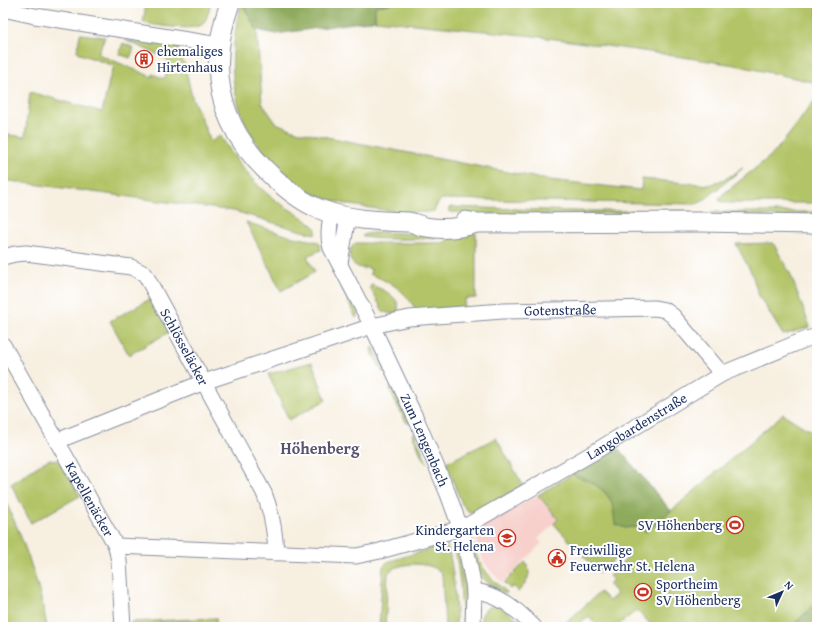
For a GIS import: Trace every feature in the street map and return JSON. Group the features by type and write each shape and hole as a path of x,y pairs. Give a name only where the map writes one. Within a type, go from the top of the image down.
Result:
{"main road":[{"path":"230,3 219,45 218,69 222,96 232,126 242,143 264,168 290,192 313,206 340,215 412,223 426,219 442,218 477,223 700,222 817,224"}],"street":[{"path":"3,9 35,16 219,45"},
{"name":"Zum Lengenbach","path":"340,215 340,263 372,326 433,457 461,528 474,591 473,627"},
{"name":"Schlösseläcker","path":"3,257 26,253 125,265 136,268 142,272 147,278 264,492 271,509 275,533 276,553"},
{"name":"Gotenstraße","path":"372,326 408,318 503,311 655,308 665,310 673,316 722,374"},
{"path":"3,344 57,441 204,382 372,326"},
{"path":"810,338 817,348"},
{"name":"Langobardenstraße","path":"461,528 591,454 722,374 810,338"},
{"name":"Kapellenäcker","path":"57,441 116,546 356,556 461,528"},
{"path":"116,546 120,562 122,627"},
{"path":"474,591 498,598 517,611 534,627"}],"shaded area":[{"name":"Kindergarten St. Helena","path":"538,495 559,519 538,539 542,543 502,583 492,573 483,560 476,535 480,528 488,522"}],"green space":[{"path":"146,3 211,3 207,17 203,24 192,28 183,28 143,23"},
{"path":"242,3 247,3 244,7 257,30 262,103 276,123 296,131 549,180 641,190 642,179 709,185 727,178 743,168 703,201 696,204 442,199 434,211 414,212 369,208 330,200 311,192 298,184 269,157 257,143 247,127 235,93 233,74 235,31"},
{"path":"247,3 398,3 375,6 375,20 276,34 257,30 244,7"},
{"path":"398,3 817,3 817,83 735,65 636,50 533,36 375,20 374,6"},
{"path":"80,34 105,37 98,54 152,77 153,74 164,79 169,66 168,61 165,58 125,40 178,47 178,56 184,62 192,97 211,142 220,135 251,178 275,200 314,226 316,234 234,211 3,180 3,134 25,137 30,92 102,112 114,66 80,54 77,51"},
{"path":"123,43 134,48 130,58 119,54"},
{"path":"817,97 817,203 726,203 720,201 719,198 722,195 773,154"},
{"path":"451,207 578,211 685,211 690,213 508,215 448,211"},
{"path":"817,212 817,219 710,213"},
{"path":"246,222 289,236 319,242 321,250 307,256 315,272 281,291"},
{"path":"379,232 420,234 436,237 421,239 398,239 362,236"},
{"path":"476,233 476,298 465,299 464,307 416,310 407,296 397,288 370,274 371,269 364,267 364,269 356,266 352,263 350,257 350,250 356,243 441,243 446,242 448,237"},
{"path":"773,243 790,273 810,327 783,335 758,294 752,274 736,244"},
{"path":"332,266 358,313 356,318"},
{"path":"371,285 381,289 395,299 398,308 397,313 390,314 383,311 370,288"},
{"path":"152,298 171,331 129,355 110,321"},
{"path":"372,347 374,348 385,372 382,372 371,350"},
{"path":"312,362 326,400 289,420 268,374"},
{"path":"392,386 411,422 409,424 406,422 390,391 390,387"},
{"name":"SV Höhenberg","path":"783,414 817,435 817,602 795,623 799,627 653,627 637,610 616,627 598,627 589,616 574,627 561,627 600,592 609,601 617,594 608,584 613,580 609,576 627,558 623,552 599,573 554,524 558,519 538,495 617,447 671,511"},
{"path":"414,432 427,463 423,459 412,434"},
{"path":"496,438 523,485 477,512 469,512 462,504 446,463"},
{"path":"617,447 671,511 646,532 634,527 625,528 615,524 612,504 601,489 594,484 572,474"},
{"path":"50,459 58,461 61,464 80,496 31,523 11,484"},
{"path":"3,496 30,560 40,593 47,627 3,627"},
{"path":"445,544 448,549 452,569 456,627 445,627 442,574 438,570 431,567 416,564 400,566 388,573 385,627 379,627 383,566 387,562"},
{"path":"456,545 459,548 465,587 467,627 463,627 460,583 455,548"},
{"path":"472,545 478,559 486,571 495,582 507,592 506,594 490,584 477,570"},
{"path":"525,562 529,570 526,582 518,592 513,586 510,589 504,583"},
{"path":"817,602 817,627 799,627 795,624"},
{"path":"496,605 500,606 528,627 480,627 481,619 485,610"},
{"path":"216,618 217,627 132,627 131,622"}],"place":[{"name":"ehemaliges Hirtenhaus","path":"144,59"},
{"name":"SV Höhenberg","path":"735,525"},
{"name":"Kindergarten St. Helena","path":"507,538"},
{"name":"Freiwillige Feuerwehr St. Helena","path":"557,558"},
{"name":"Sportheim SV Höhenberg","path":"643,592"}],"district":[{"name":"Höhenberg","path":"320,448"}]}
